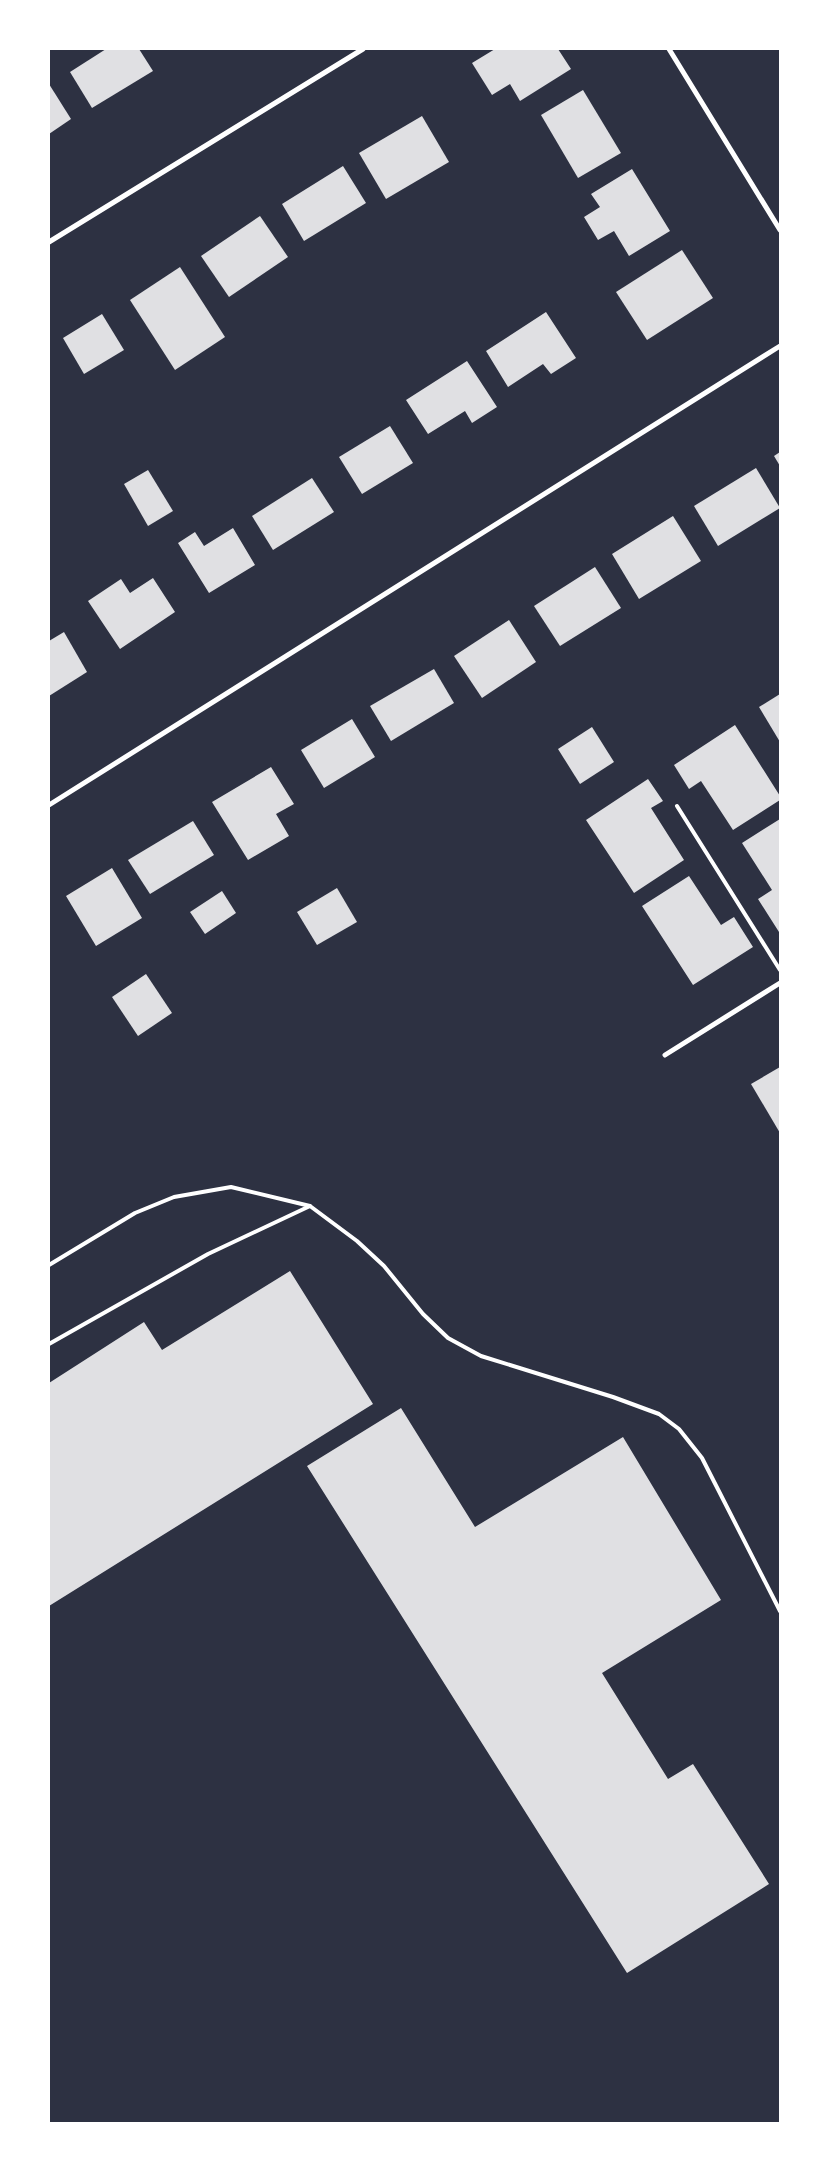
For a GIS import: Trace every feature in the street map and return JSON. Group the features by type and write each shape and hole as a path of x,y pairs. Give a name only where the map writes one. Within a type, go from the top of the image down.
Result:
{"street":[{"path":"49,242 363,49"},
{"path":"669,49 780,230"},
{"path":"49,805 780,346"},
{"path":"665,1054 780,983"}],"lane":[{"path":"677,806 780,970"},
{"path":"49,1265 135,1213 174,1197 231,1186 310,1206 358,1241 384,1266 423,1314 448,1338 481,1356 613,1396 659,1414 679,1429 702,1458 780,1611"},
{"path":"49,1344 208,1254 310,1206"}],"building":[{"path":"106,49 139,49 153,71 92,108 70,72"},
{"path":"495,49 558,49 571,69 520,101 510,84 492,95 472,63"},
{"path":"49,84 71,119 49,134"},
{"path":"583,90 621,153 578,178 541,115"},
{"path":"422,116 449,162 386,199 359,153"},
{"path":"343,166 366,203 304,241 282,204"},
{"path":"632,169 670,231 629,256 614,231 598,240 584,217 600,207 591,194"},
{"path":"260,216 288,257 229,297 201,256"},
{"path":"682,250 713,298 647,340 616,292"},
{"path":"180,267 225,337 175,370 130,300"},
{"path":"546,312 576,358 551,374 543,364 508,387 486,351"},
{"path":"102,314 124,350 84,374 63,338"},
{"path":"467,361 497,407 472,423 465,411 428,434 406,400"},
{"path":"390,426 413,463 362,494 339,457"},
{"path":"780,452 780,466 774,456"},
{"path":"756,468 780,508 718,546 694,506"},
{"path":"148,470 173,511 148,526 124,484"},
{"path":"312,478 334,512 273,550 252,516"},
{"path":"673,516 701,561 639,599 612,554"},
{"path":"233,528 255,565 209,593 178,543 195,532 204,546"},
{"path":"595,567 621,608 560,646 534,606"},
{"path":"153,578 175,612 120,649 88,601 121,579 130,593"},
{"path":"509,620 536,662 482,698 454,656"},
{"path":"64,632 87,672 49,696 49,641"},
{"path":"434,669 454,703 391,741 370,706"},
{"path":"780,694 780,742 759,707"},
{"path":"352,719 375,757 324,788 301,750"},
{"path":"735,725 780,796 780,800 733,830 701,781 689,789 674,765"},
{"path":"592,727 614,762 580,784 558,749"},
{"path":"271,767 294,804 276,814 289,836 248,860 212,802"},
{"path":"648,779 663,801 651,808 684,860 634,893 586,820"},
{"path":"780,819 779,932 758,899 772,890 742,843"},
{"path":"193,821 214,855 150,894 128,860"},
{"path":"112,868 142,918 96,946 66,896"},
{"path":"689,876 721,925 734,917 753,947 693,985 642,906"},
{"path":"337,888 357,922 317,945 297,912"},
{"path":"222,891 236,913 205,934 190,912"},
{"path":"146,974 172,1013 138,1036 112,997"},
{"path":"780,1067 780,1133 751,1084"},
{"path":"290,1271 373,1404 49,1606 49,1383 144,1322 162,1350"},
{"path":"401,1408 475,1527 623,1437 721,1600 602,1673 668,1779 693,1764 769,1884 627,1973 307,1466"}]}
